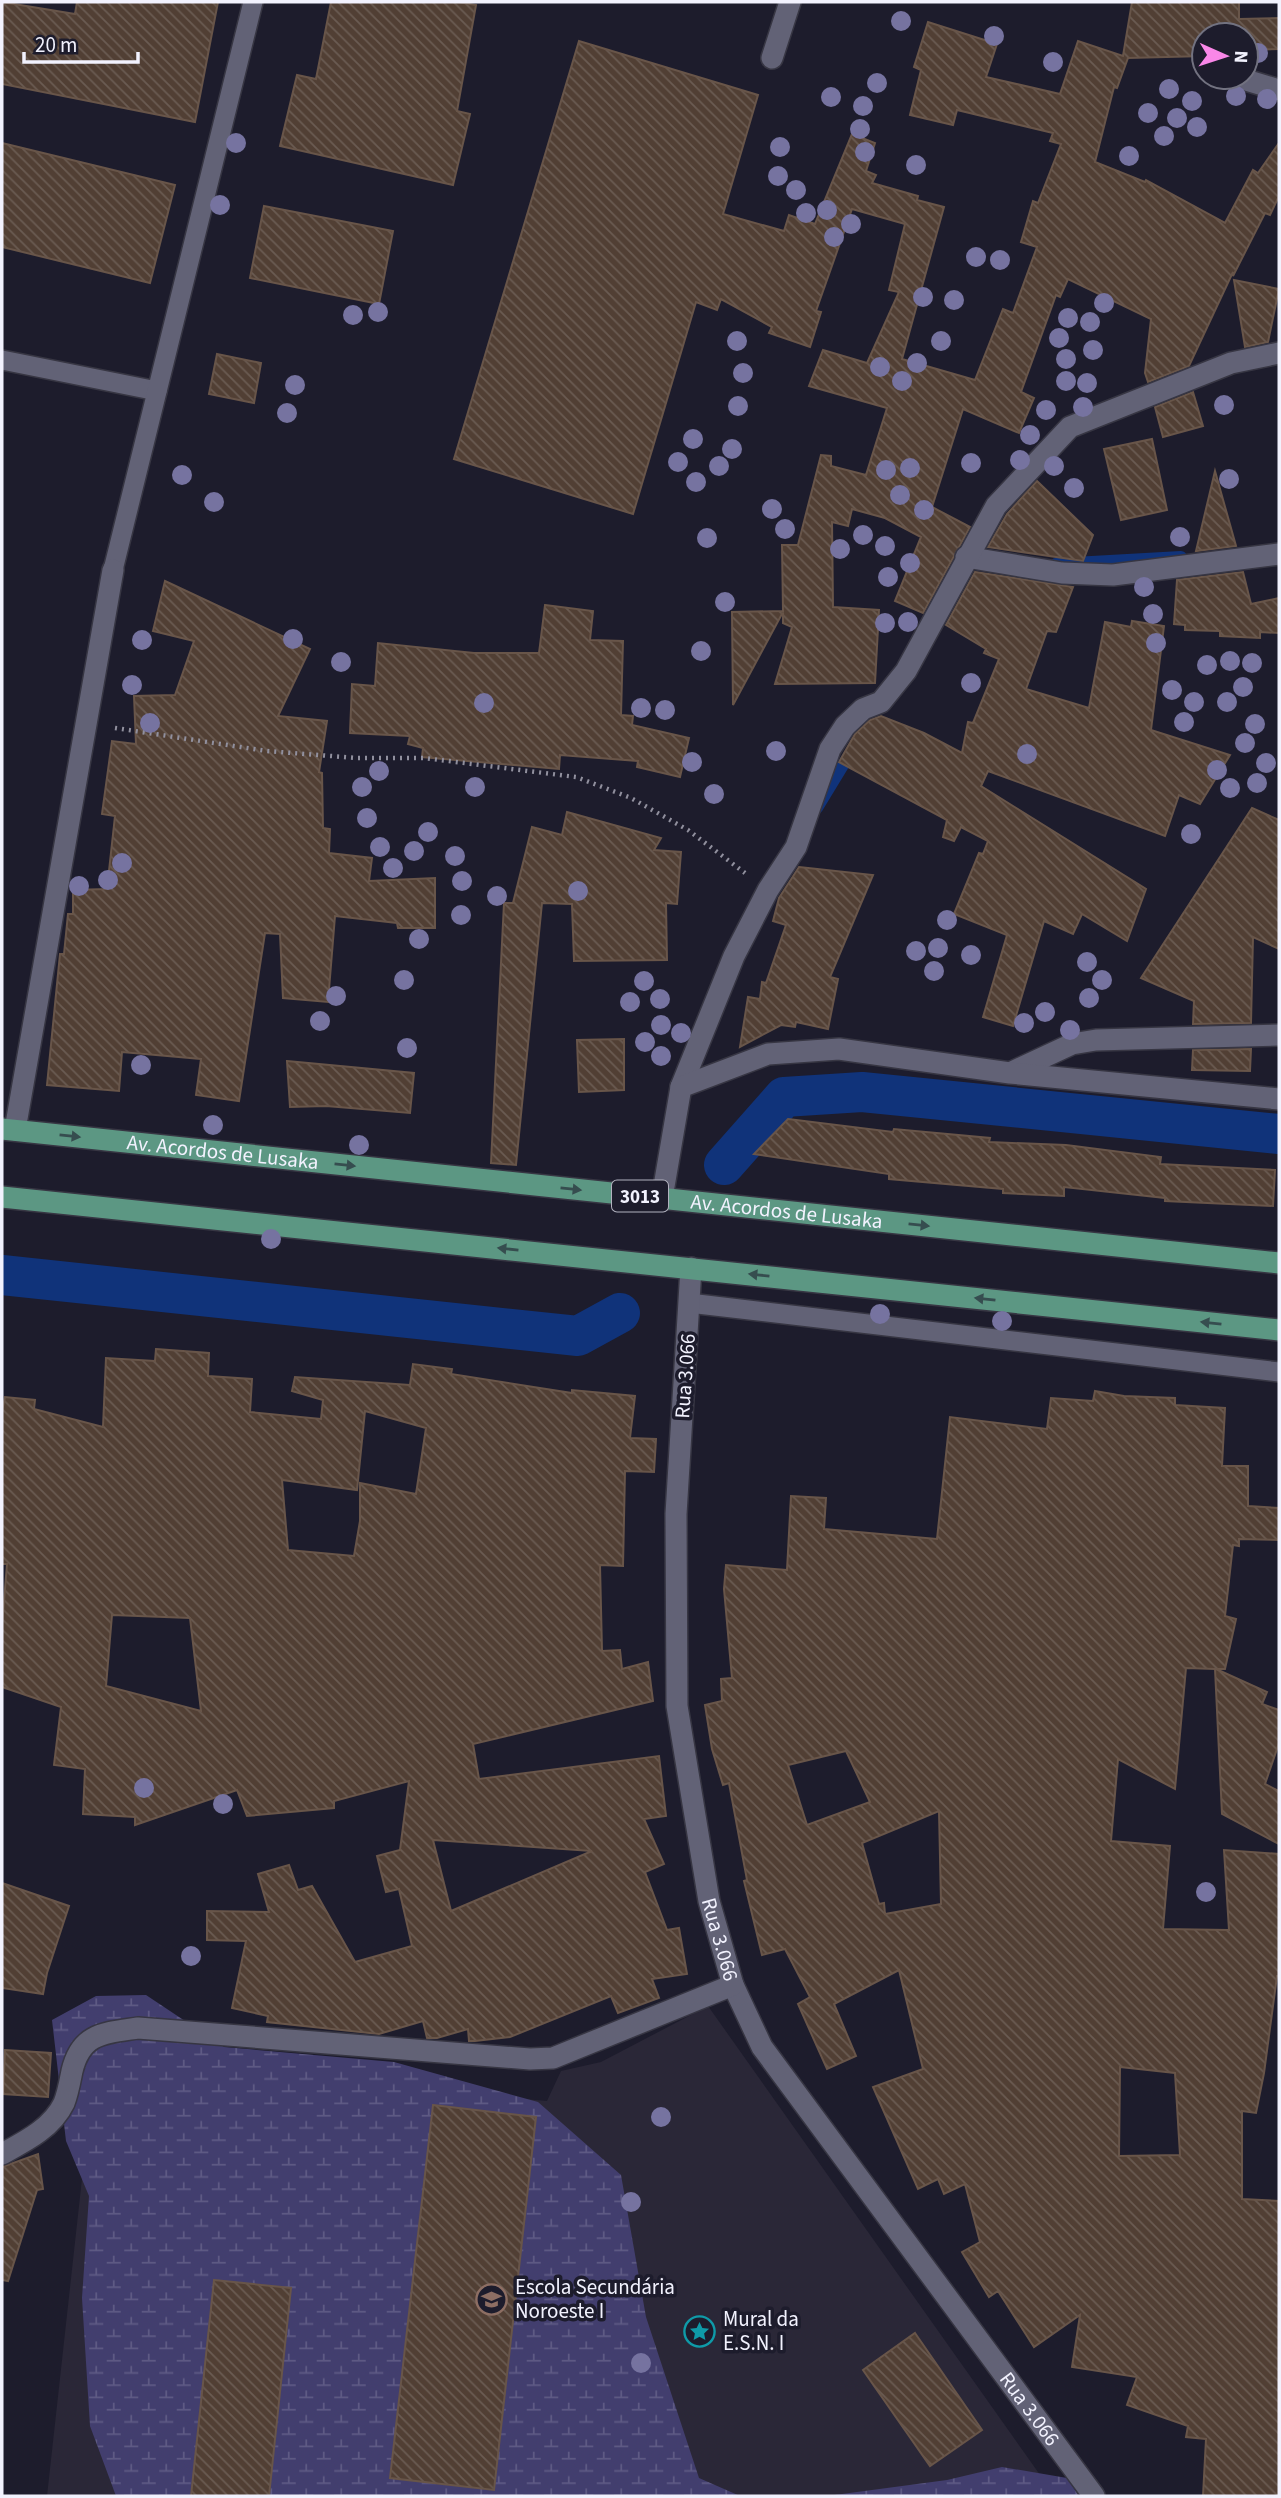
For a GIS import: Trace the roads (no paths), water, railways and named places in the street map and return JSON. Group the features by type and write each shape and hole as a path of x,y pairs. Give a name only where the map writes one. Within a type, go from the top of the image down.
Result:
{"main road":[{"name":"Av. Acordos de Lusaka","path":"8,1129 1279,1263"},
{"path":"2,1197 1279,1330"}],"street":[{"path":"772,58 790,2"},
{"path":"1260,84 1279,90"},
{"path":"663,1198 681,1087 734,956 768,890 796,847 830,748 845,726 863,709 881,702 906,671 965,557 996,506 1070,427 1197,375 1231,363 1279,353"},
{"path":"965,557 1062,573 1113,575 1279,554"},
{"path":"8,1129 88,723 113,570"},
{"path":"1010,1073 1072,1044 1096,1040 1279,1035"},
{"path":"681,1087 768,1054 839,1049 1010,1073 1279,1099"},
{"name":"Rua 3.066","path":"691,1268 676,1514 677,1706 709,1901 733,1985 762,2047 1094,2496"},
{"path":"2,2154 28,2140 52,2121 65,2101 76,2054 89,2040 103,2033 138,2028 530,2059 553,2058 733,1985"}],"lane":[{"path":"113,570 253,2"},
{"path":"2,360 157,391"},
{"path":"690,1303 1279,1372"}],"waterway":[{"path":"1056,564 1181,557"},
{"path":"817,808 851,752"},
{"path":"724,1165 784,1097 862,1092 1279,1134"},
{"path":"724,1165 784,1097 862,1092 1279,1134"},
{"path":"2,1275 578,1336 620,1313"}],"place":[{"name":"Escola Secundária Noroeste I","path":"492,2299"},
{"name":"Mural da E.S.N. I","path":"700,2331"}]}
